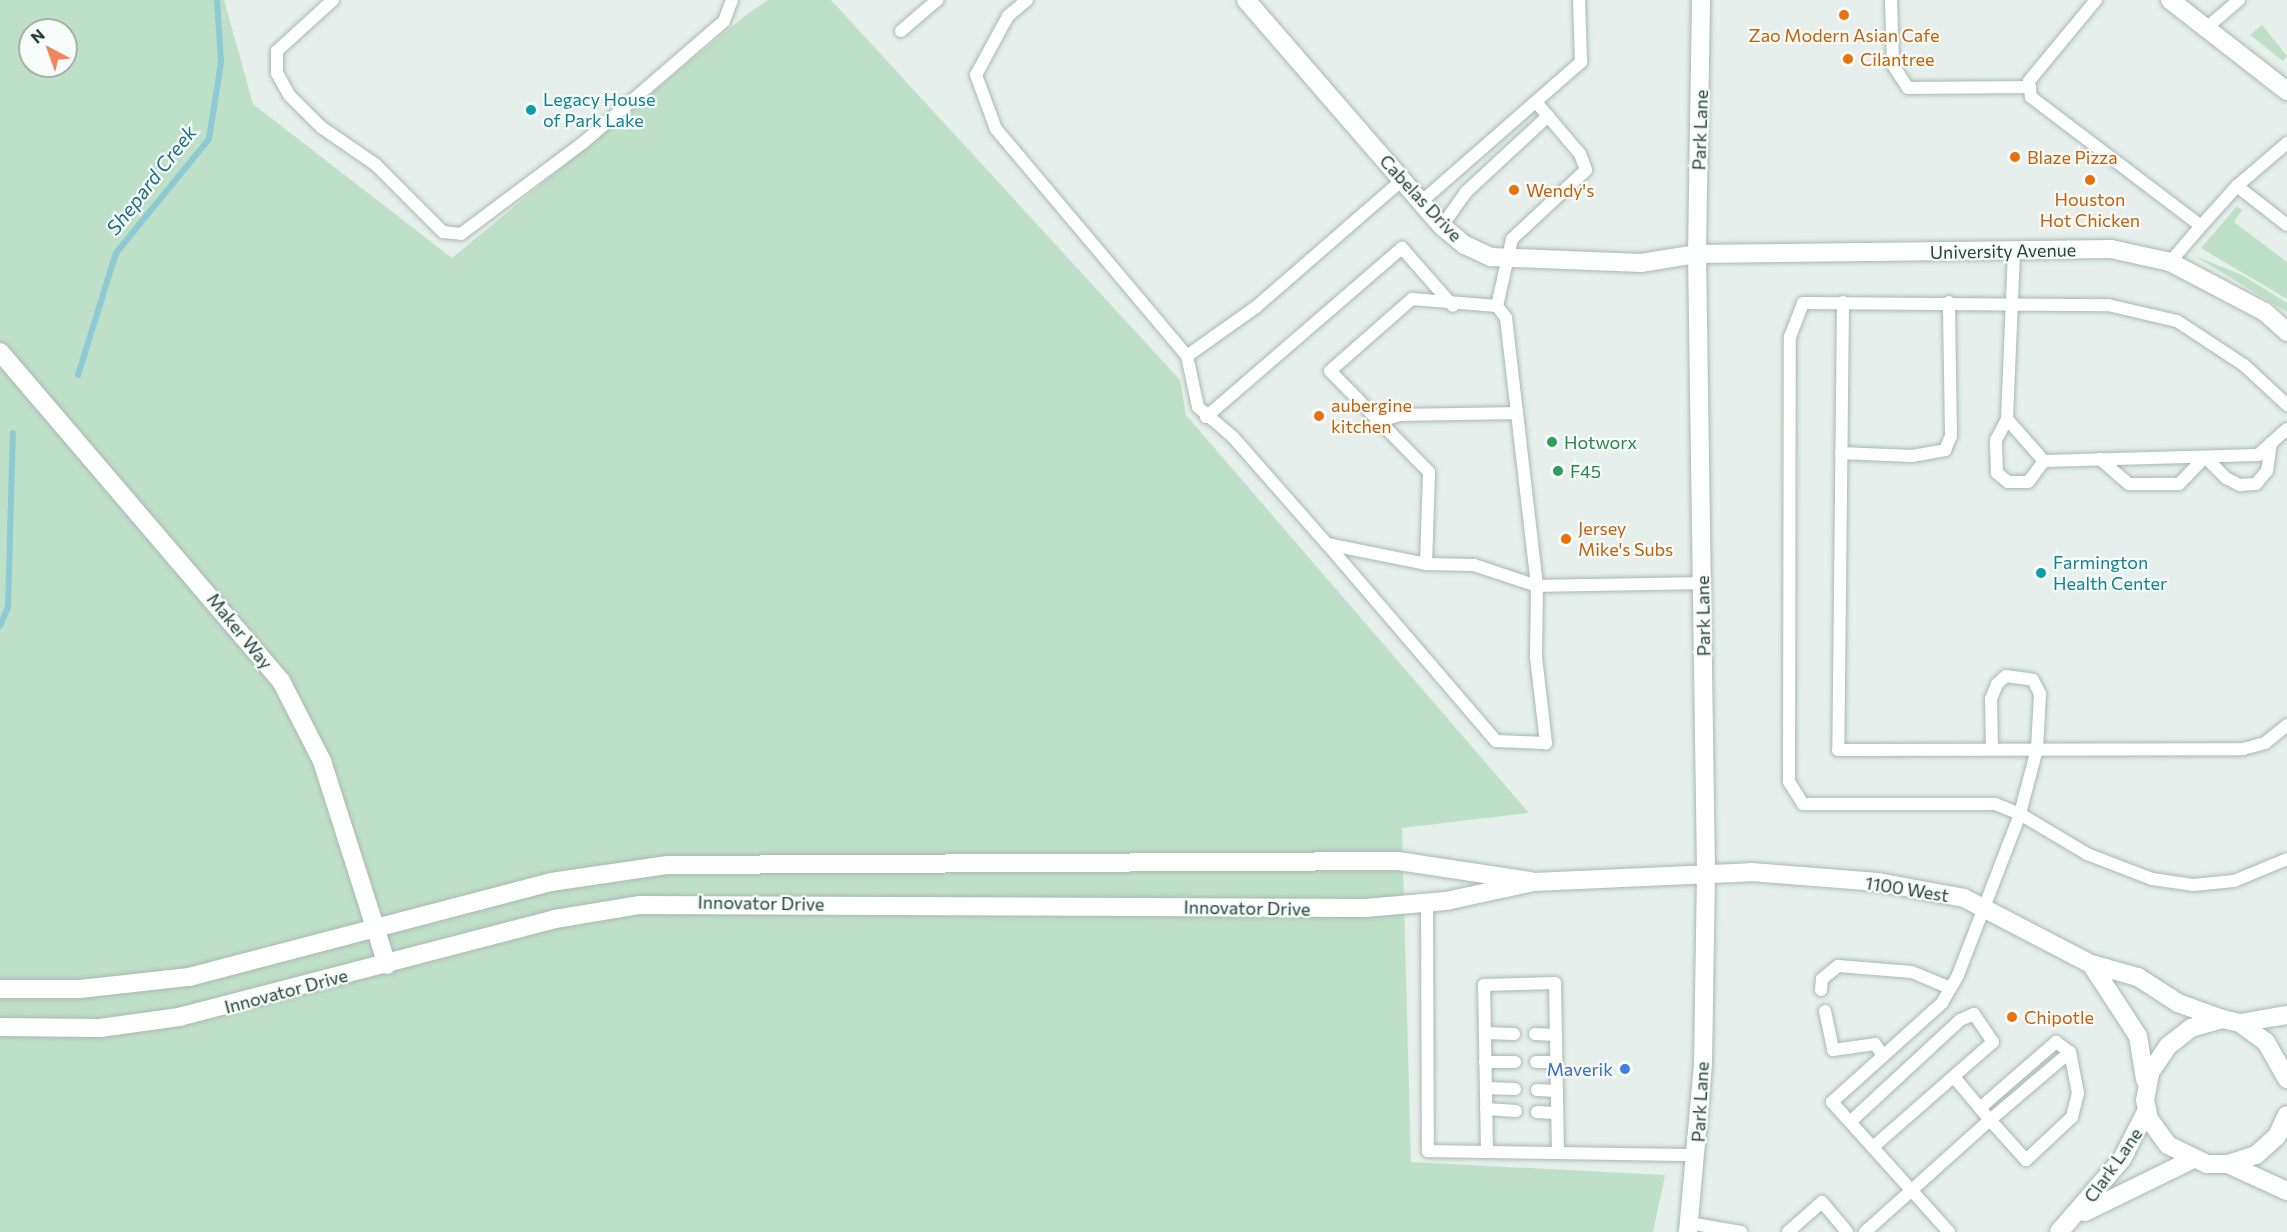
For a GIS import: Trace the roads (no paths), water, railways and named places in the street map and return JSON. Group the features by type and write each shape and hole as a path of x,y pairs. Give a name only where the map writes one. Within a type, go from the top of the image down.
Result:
{"main road":[{"name":"Cabelas Drive","path":"1246,0 1442,226 1465,246 1505,259 1641,263 1697,254"},
{"name":"Park Lane","path":"1688,1228 1697,1155 1706,873 1697,254 1701,0"},
{"path":"2170,0 2204,30 2287,91"},
{"name":"University Avenue","path":"1697,254 2111,249 2170,262 2265,312 2287,332"},
{"name":"Maker Way","path":"0,352 281,681 322,761 387,965"},
{"name":"Innovator Drive","path":"0,989 161,981 376,929 551,882 668,865 1398,861 1449,864 1534,882"},
{"name":"1100 West","path":"1706,873 1766,872 1878,882 1983,905 2091,964 2139,977 2187,1008 2240,1023"},
{"name":"Innovator Drive","path":"0,1027 89,1028 170,1019 387,965 555,919 673,903 1329,909 1427,902 1534,882 1706,873"},
{"name":"1100 West","path":"2091,964 2138,1036 2147,1110"},
{"path":"2240,1023 2287,1015"},
{"path":"2145,1087 2155,1064 2176,1038 2222,1018"},
{"path":"2240,1023 2272,1048 2287,1079"},
{"path":"2147,1110 2163,1139 2191,1160 2229,1164 2287,1191"},
{"name":"Clark Lane","path":"2059,1232 2075,1218 2129,1148 2147,1110"},
{"path":"2229,1164 2262,1150 2287,1115"},
{"name":"Clark Lane","path":"2075,1218 2191,1160"}],"lane":[{"path":"333,0 276,51 277,73 290,96 321,127 376,165 443,232 461,234 584,142 716,29 732,0"},
{"path":"902,31 937,0"},
{"path":"1026,0 1008,16 976,75 996,129 1187,356 1193,397 1206,417 1233,437 1496,741 1546,743 1536,657 1537,586 1506,318 1497,306 1505,259 1512,239 1586,170 1580,154 1536,102"},
{"path":"1421,202 1581,62 1579,0"},
{"path":"1891,0 1893,65 1908,88 2030,87"},
{"path":"2096,0 2029,81 2031,96 2201,226"},
{"path":"2204,30 2239,0"},
{"path":"1442,226 1466,192 1548,116"},
{"path":"2170,262 2237,186 2287,143"},
{"path":"1187,356 1256,307 1402,180"},
{"path":"2237,186 2287,225"},
{"path":"1206,417 1402,248 1452,306"},
{"path":"2014,251 2007,418 1996,440 1997,473 2008,482 2028,482 2044,461"},
{"path":"1426,564 1429,472 1376,422 1330,371 1412,299 1452,306 1497,306"},
{"path":"1843,302 1838,750 2243,749 2265,743 2287,725"},
{"path":"1841,453 1912,456 1945,450 1951,436 1949,302"},
{"path":"2287,405 2244,365 2177,321 2108,304 1803,303 1790,337 1789,782 1803,804 1995,804 2020,814 2087,854 2152,879 2193,885 2234,881 2287,859"},
{"path":"1376,422 1401,415 1516,413"},
{"path":"2007,418 2044,461"},
{"path":"2044,461 2258,454 2287,429"},
{"path":"2205,457 2226,478 2240,485 2256,484 2267,471 2271,443"},
{"path":"2100,459 2129,484 2179,484 2205,457"},
{"path":"1327,544 1426,564 1474,565 1537,586 1702,583"},
{"path":"1949,1232 1832,1102 1882,1054 1942,1003 1950,988 2020,814 2037,749 2040,694 2033,680 2020,675 2006,675 1991,699 1992,749"},
{"path":"1427,902 1428,1151 1697,1155"},
{"path":"1821,990 1822,979 1838,966 1912,972 1950,988"},
{"path":"1487,1152 1484,985 1555,983 1558,1153"},
{"path":"1825,1011 1833,1050 1875,1044 1882,1054"},
{"path":"1850,1122 1966,1016 1974,1014 1993,1042 1873,1147"},
{"path":"1485,1033 1514,1034"},
{"path":"1535,1034 1556,1035"},
{"path":"1953,1077 1990,1120 2026,1160 2072,1117 2078,1093 2070,1052 2056,1042 1980,1108"},
{"path":"1865,1232 2070,1052"},
{"path":"1485,1062 1515,1062"},
{"path":"1536,1062 1556,1062"},
{"path":"1486,1088 1515,1089"},
{"path":"1537,1090 1557,1091"},
{"path":"1486,1109 1516,1111"},
{"path":"1537,1112 1557,1113"},
{"path":"1788,1232 1822,1202 1847,1232"},
{"path":"1688,1228 1741,1232"}],"waterway":[{"name":"Shepard Creek","path":"78,375 116,253 209,139 221,62 217,0"},
{"name":"Shepard Creek","path":"0,626 8,607 13,433"}],"place":[{"name":"Zao Modern Asian Cafe","path":"1844,15"},
{"name":"Cilantree","path":"1848,59"},
{"name":"Legacy House of Park Lake","path":"531,110"},
{"name":"Blaze Pizza","path":"2015,157"},
{"name":"Houston Hot Chicken","path":"2090,180"},
{"name":"Wendy's","path":"1514,190"},
{"name":"aubergine kitchen","path":"1319,416"},
{"name":"Hotworx","path":"1552,442"},
{"name":"F45","path":"1558,471"},
{"name":"Jersey Mike's Subs","path":"1566,539"},
{"name":"Farmington Health Center","path":"2041,573"},
{"name":"Chipotle","path":"2012,1017"},
{"name":"Maverik","path":"1625,1069"}]}
